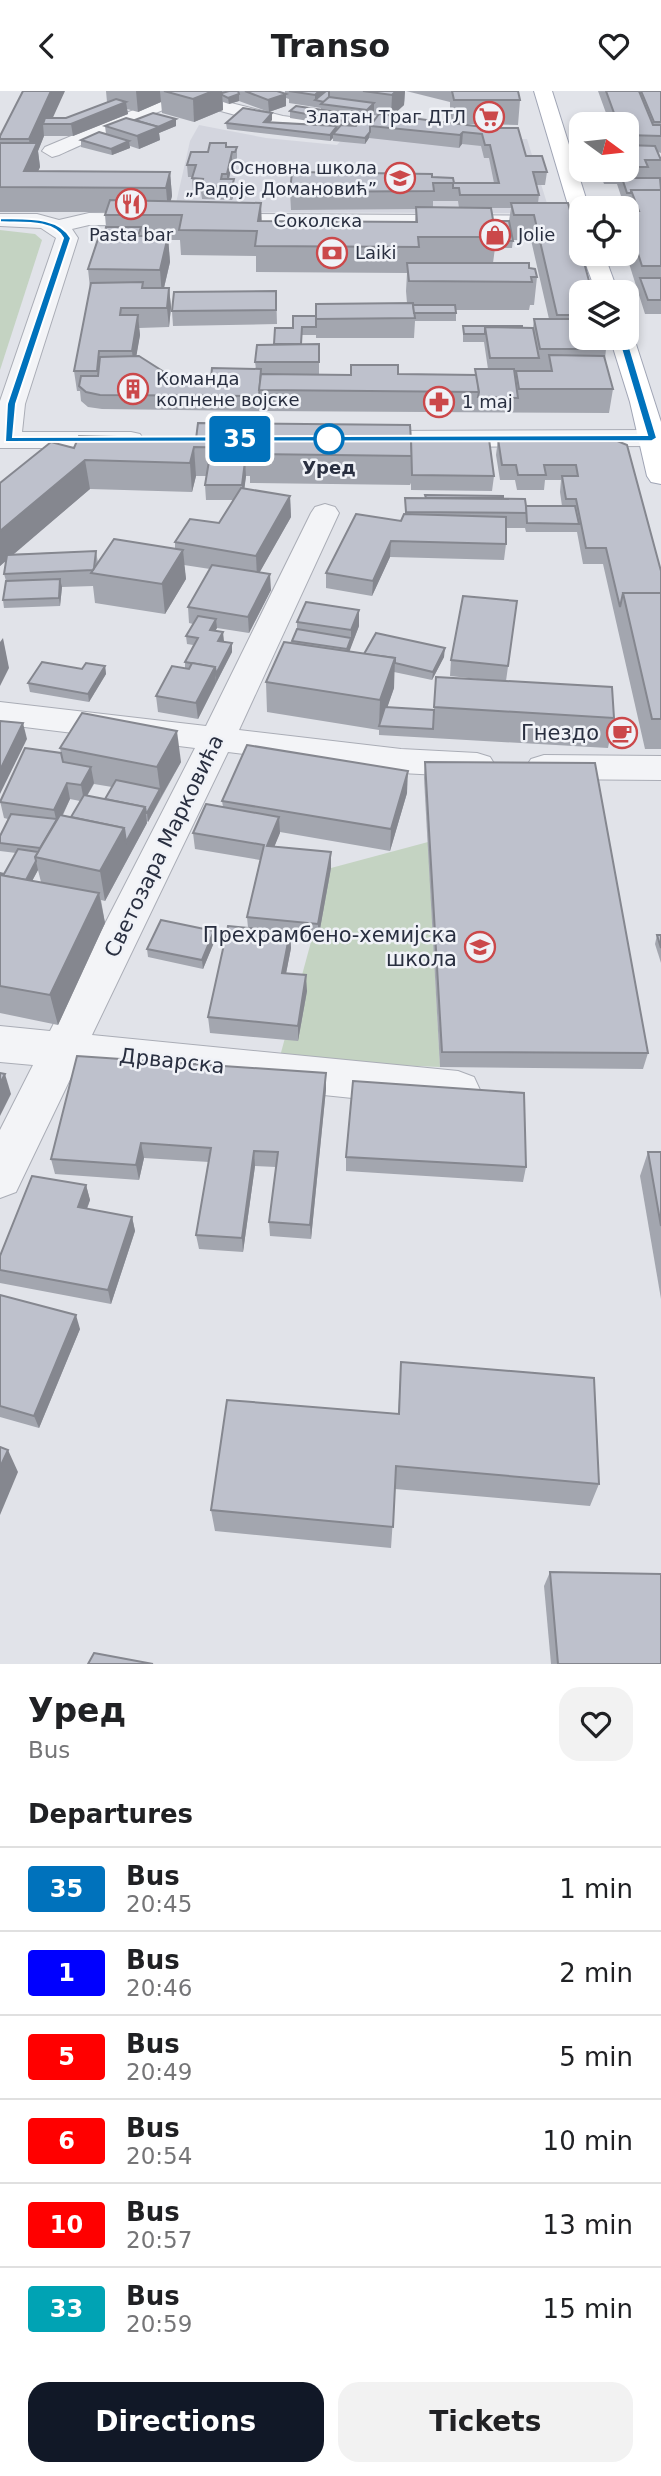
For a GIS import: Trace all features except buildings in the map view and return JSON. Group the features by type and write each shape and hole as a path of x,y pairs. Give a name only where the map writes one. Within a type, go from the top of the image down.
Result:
{"main road":[{"path":"542,91 575,196"},
{"path":"626,350 657,438 661,475"}],"street":[{"path":"52,151 188,94 283,121 328,128"},
{"name":"Соколска","path":"57,227 89,219 569,222"},
{"path":"0,220 34,221 57,227 66,235 66,244 12,404 4,446 159,439"},
{"path":"361,439 657,438"},
{"name":"Светозара Марковића","path":"0,1177 325,513"},
{"path":"0,713 401,761 523,767 661,768"},
{"name":"Дрварска","path":"0,1044 470,1091"}],"shaded area":[{"name":"Основна школа „Радоје Домановић”","path":"199,125 266,138 337,145 355,125 478,139 527,139 550,213 174,212 190,141"}],"green space":[{"path":"0,230 35,234 42,240 0,370"},
{"path":"428,842 440,1067 279,1060 331,868"}],"bus line":[{"name":"35","path":"0,220 50,224 67,238 12,404 8,440 652,438 626,350"}],"place":[{"name":"Златан Траг ДТЛ","path":"489,117"},
{"name":"Основна школа „Радоје Домановић”","path":"400,178"},
{"name":"Pasta bar","path":"131,204"},
{"name":"Jolie","path":"495,235"},
{"name":"Laiki","path":"332,253"},
{"name":"Команда копнене војске","path":"133,389"},
{"name":"1 maj","path":"439,402"},
{"name":"Уред","path":"329,439"},
{"name":"Гнездо","path":"622,733"},
{"name":"Прехрамбено-хемијска школа","path":"480,947"}]}
